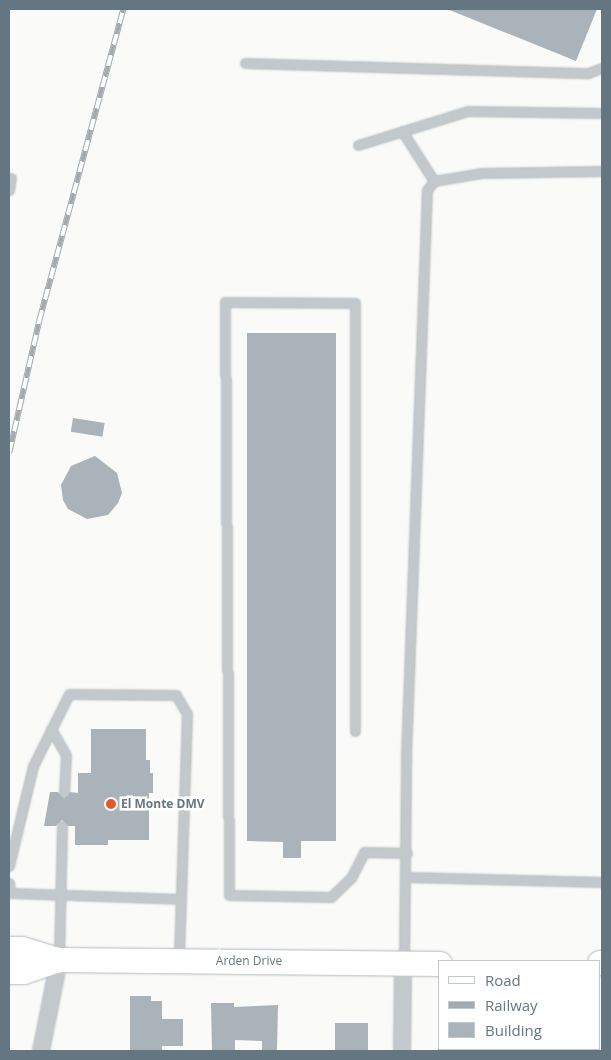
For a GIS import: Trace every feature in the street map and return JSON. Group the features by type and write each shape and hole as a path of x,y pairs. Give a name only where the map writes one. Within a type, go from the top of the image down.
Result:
{"street":[{"name":"Arden Drive","path":"9,949 22,949 59,960 438,964"},
{"name":"Arden Drive","path":"9,972 24,972 59,960"},
{"path":"41,1051 59,960"},
{"path":"402,1051 403,965"}],"lane":[{"path":"245,63 588,73 602,68"},
{"path":"358,145 468,111 602,113"},
{"path":"402,131 434,181"},
{"path":"403,965 407,876 406,756 427,190 434,181 482,172 602,171"},
{"path":"9,190 11,178"},
{"path":"355,731 355,302 225,302 229,895 331,897 351,878 364,852 407,853"},
{"path":"9,866 33,766 69,694 176,695 187,714 179,960"},
{"path":"51,729 66,755 64,792"},
{"path":"59,960 62,826"},
{"path":"407,876 602,882"},
{"path":"9,882 10,893 181,899"}],"building":[{"path":"447,9 597,9 576,61"},
{"path":"247,333 336,333 336,841 301,841 301,858 283,858 283,842 247,841"},
{"path":"73,418 105,423 102,437 71,432"},
{"path":"95,456 117,473 122,493 118,503 108,515 87,519 68,509 63,500 61,485 71,466"},
{"path":"91,729 146,729 146,760 150,760 150,773 153,773 153,793 149,793 149,840 108,840 108,845 75,845 75,826 68,826 62,820 56,826 44,826 50,792 58,792 64,798 70,792 78,793 78,773 91,773"},
{"path":"130,996 151,996 151,1001 162,1001 162,1019 183,1019 183,1046 162,1046 162,1051 130,1051"},
{"path":"211,1003 234,1003 234,1007 278,1005 277,1051 262,1051 262,1041 235,1040 235,1051 212,1051"},
{"path":"335,1023 368,1023 368,1051 335,1051"}],"railway":[{"path":"9,453 39,321 123,9"}],"place":[{"name":"El Monte DMV","path":"111,804"}]}
